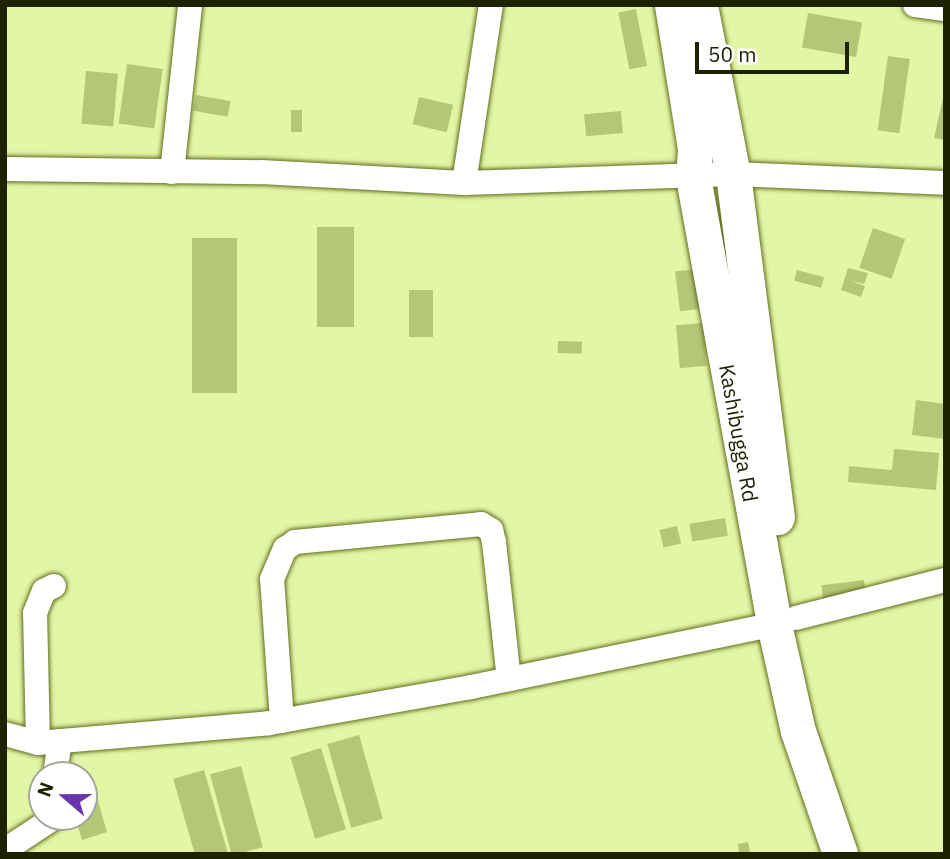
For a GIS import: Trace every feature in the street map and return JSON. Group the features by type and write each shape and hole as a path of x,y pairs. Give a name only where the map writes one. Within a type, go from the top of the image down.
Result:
{"main road":[{"name":"Kashibugga Rd","path":"672,5 695,149 693,177 785,621 823,756 862,854"},
{"name":"Kashibugga Rd","path":"701,5 733,174 779,532 785,621 798,731 841,854"}],"street":[{"path":"172,172 190,5"},
{"path":"464,183 491,5"},
{"path":"915,5 945,9"},
{"path":"5,169 464,183 733,174 945,183"},
{"path":"282,721 272,579 285,549 295,542 481,524 491,530 509,680"},
{"path":"5,734 49,742 282,721 509,680 785,621 945,580"},
{"path":"52,761 35,613 44,591 54,586"},
{"path":"5,850 34,831"}],"building":[{"path":"636,9 647,66 629,69 618,12"},
{"path":"808,13 862,23 856,57 802,47"},
{"path":"888,56 910,59 899,133 878,130"},
{"path":"127,64 163,69 154,128 119,123"},
{"path":"86,71 118,74 113,127 81,124"},
{"path":"945,94 945,140 934,138"},
{"path":"196,95 230,101 228,117 193,111"},
{"path":"419,97 453,105 447,132 413,124"},
{"path":"291,110 302,110 302,132 291,132"},
{"path":"621,111 623,133 586,136 584,114"},
{"path":"317,227 354,227 354,327 317,327"},
{"path":"873,228 905,239 891,279 859,268"},
{"path":"192,238 237,238 237,393 192,393"},
{"path":"848,268 868,273 864,284 849,280 865,286 861,297 841,290"},
{"path":"696,269 701,309 680,311 675,272"},
{"path":"797,270 824,277 821,288 794,281"},
{"path":"409,290 433,290 433,337 409,337"},
{"path":"703,323 707,366 680,368 676,325"},
{"path":"558,341 582,342 582,354 558,353"},
{"path":"916,400 945,404 945,439 912,435"},
{"path":"894,449 939,453 936,490 848,482 849,466 892,470"},
{"path":"725,518 728,536 692,541 689,524"},
{"path":"677,526 681,544 664,548 659,530"},
{"path":"864,580 866,597 823,602 821,585"},
{"path":"359,735 383,819 351,828 327,744"},
{"path":"321,748 346,829 315,839 290,757"},
{"path":"241,766 263,847 231,854 210,774"},
{"path":"204,770 228,854 195,854 173,779"},
{"path":"98,801 107,832 82,840 79,831 98,831"},
{"path":"748,842 750,852 739,853 738,844"}]}
